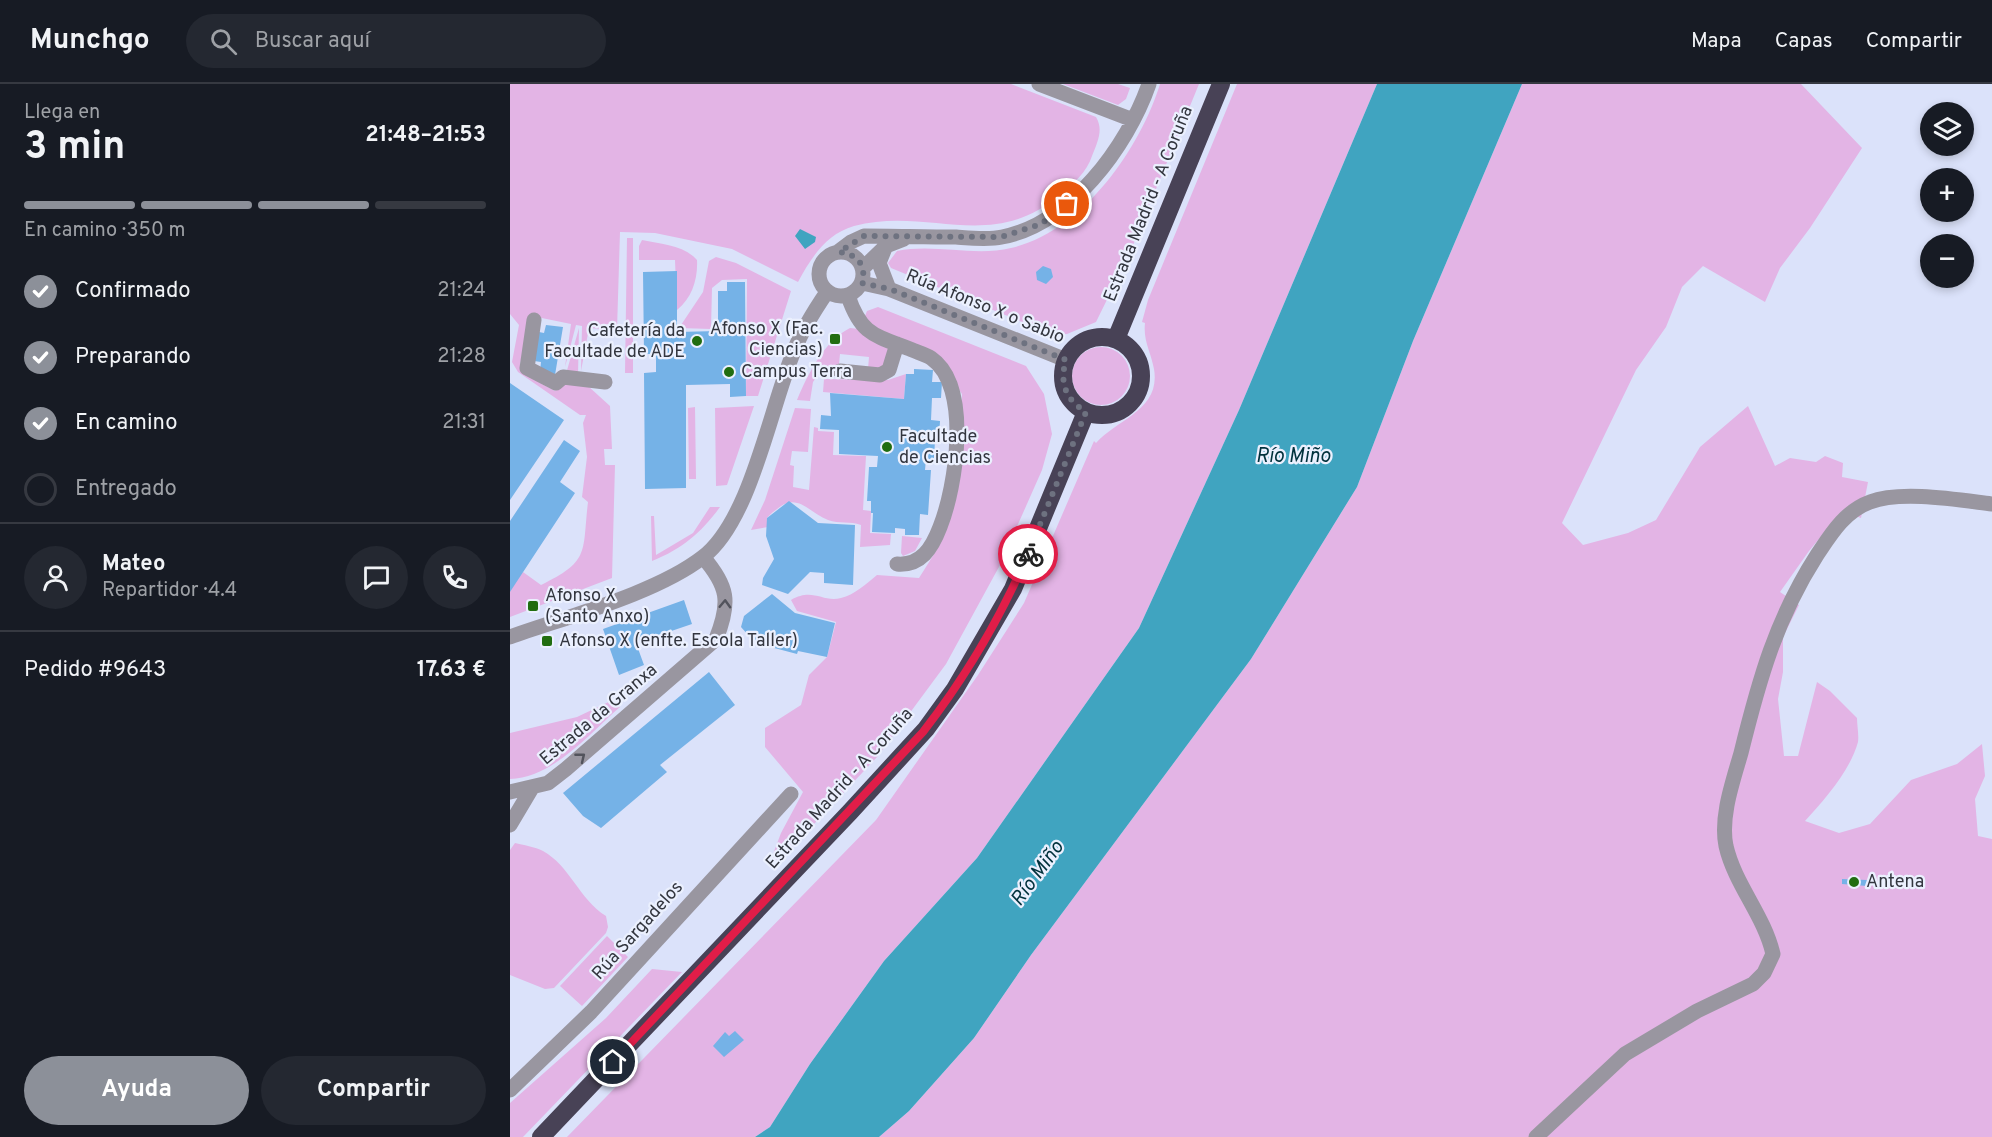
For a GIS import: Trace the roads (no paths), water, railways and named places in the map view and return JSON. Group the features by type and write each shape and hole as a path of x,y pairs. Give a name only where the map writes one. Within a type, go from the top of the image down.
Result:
{"highway":[{"name":"Estrada Madrid - A Coruña","path":"1116,339 1221,84"},
{"path":"1096,337 1116,339 1126,345 1138,363 1139,385 1128,404 1119,411 1108,414 1086,412 1077,406 1065,390 1063,370 1066,360 1071,352 1086,340 1096,337"},
{"name":"Estrada Madrid - A Coruña","path":"541,1137 926,729 955,688 1013,589 1086,412"}],"street":[{"path":"1039,84 1133,120"},
{"path":"848,296 833,296 826,292 819,279 819,271 826,258 864,236 1001,237 1041,224 1086,188 1133,120 1149,84"},
{"path":"848,296 886,246 911,237"},
{"name":"Rúa Afonso X o Sabio","path":"886,246 879,263 890,289"},
{"name":"Rúa Afonso X o Sabio","path":"839,252 849,253 858,259 862,276 1066,360"},
{"path":"510,637 666,579 703,557 724,531 739,504 794,351 826,292"},
{"path":"848,296 861,325 867,331 931,358 949,381 957,406 955,454 947,509 937,536 925,554 909,565 897,564"},
{"path":"534,320 527,368 556,383 563,377 605,382"},
{"path":"840,371 880,375 889,370 897,344"},
{"path":"1536,1137 1625,1054 1697,1011 1754,984 1764,973 1773,954 1768,935 1736,874 1726,846 1725,821 1754,702 1778,624 1804,575 1835,527 1871,501 1897,497 1992,504"},
{"name":"Estrada da Granxa","path":"510,792 548,783 567,769 716,639 725,611 726,596 719,575 703,557"},
{"path":"510,825 532,788"},
{"name":"Rúa Sargadelos","path":"510,1090 591,1012 791,794"}],"water":[{"name":"Río Miño","path":"1377,84 1522,84 1413,341 1357,487 1251,659 1031,955 974,1038 909,1111 879,1137 755,1137 770,1127 810,1064 884,961 977,858 1139,628 1239,410"},
{"path":"800,229 816,237 815,242 805,249 795,236"}],"place":[{"name":"Afonso X (Fac. Ciencias)","path":"835,339"},
{"name":"Cafetería da Facultade de ADE","path":"697,341"},
{"name":"Campus Terra","path":"729,372"},
{"name":"Facultade de Ciencias","path":"887,447"},
{"name":"Afonso X (Santo Anxo)","path":"533,606"},
{"name":"Afonso X (enfte. Escola Taller)","path":"547,641"},
{"name":"Antena","path":"1854,882"}]}
